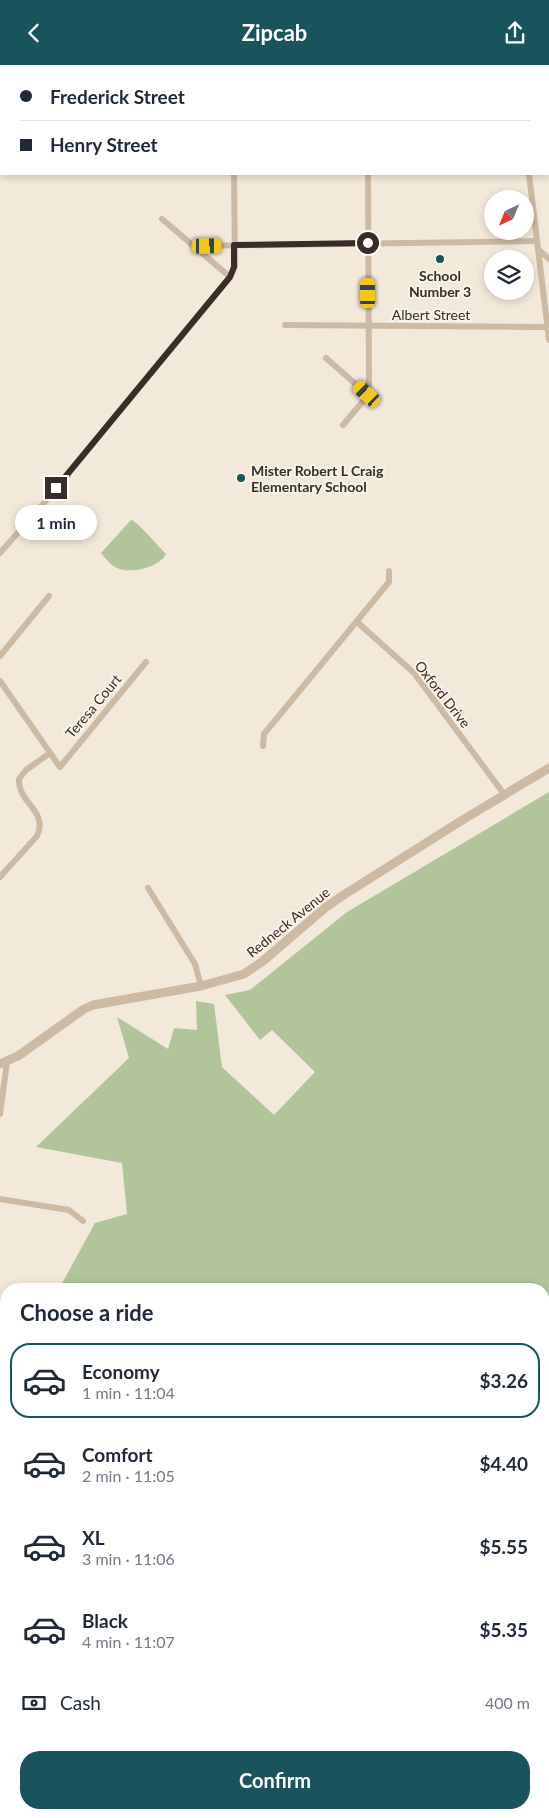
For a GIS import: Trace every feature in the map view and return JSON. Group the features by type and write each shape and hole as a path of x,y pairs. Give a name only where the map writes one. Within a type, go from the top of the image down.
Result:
{"street":[{"path":"0,553 44,503 230,277 234,267 234,175"},
{"path":"343,425 367,394 369,381 368,175"},
{"path":"529,175 549,340"},
{"path":"162,219 230,277"},
{"path":"194,246 538,241"},
{"path":"539,250 549,259"},
{"name":"Albert Street","path":"285,325 548,327"},
{"path":"326,358 367,394"},
{"path":"263,747 264,734 389,582 389,571"},
{"path":"0,656 49,597"},
{"name":"Oxford Drive","path":"357,622 414,673 504,794"},
{"name":"Teresa Court","path":"50,753 60,767 146,663"},
{"path":"0,681 50,753 26,770 19,779 20,790 39,818 40,831 0,877"},
{"name":"Redneck Avenue","path":"3,1063 18,1056 84,1009 93,1005 201,986 234,978 254,969 342,896 504,794 549,768"},
{"path":"148,888 195,963 201,986"},
{"path":"0,1113 3,1063"},
{"path":"0,1199 69,1210 84,1221"}],"green space":[{"path":"131,520 143,529 166,554 157,563 143,569 128,570 115,567 101,553"},
{"path":"549,792 549,1283 62,1283 95,1223 127,1214 122,1163 36,1147 129,1058 117,1017 168,1049 174,1028 197,1030 196,1001 214,1004 222,1067 274,1115 315,1072 272,1030 260,1040 225,995 250,990 347,912"}],"place":[{"name":"School Number 3","path":"440,259"},
{"name":"Mister Robert L Craig Elementary School","path":"241,478"}],"route":[{"path":"56,488 230,277 234,267 234,245 368,243"}]}
